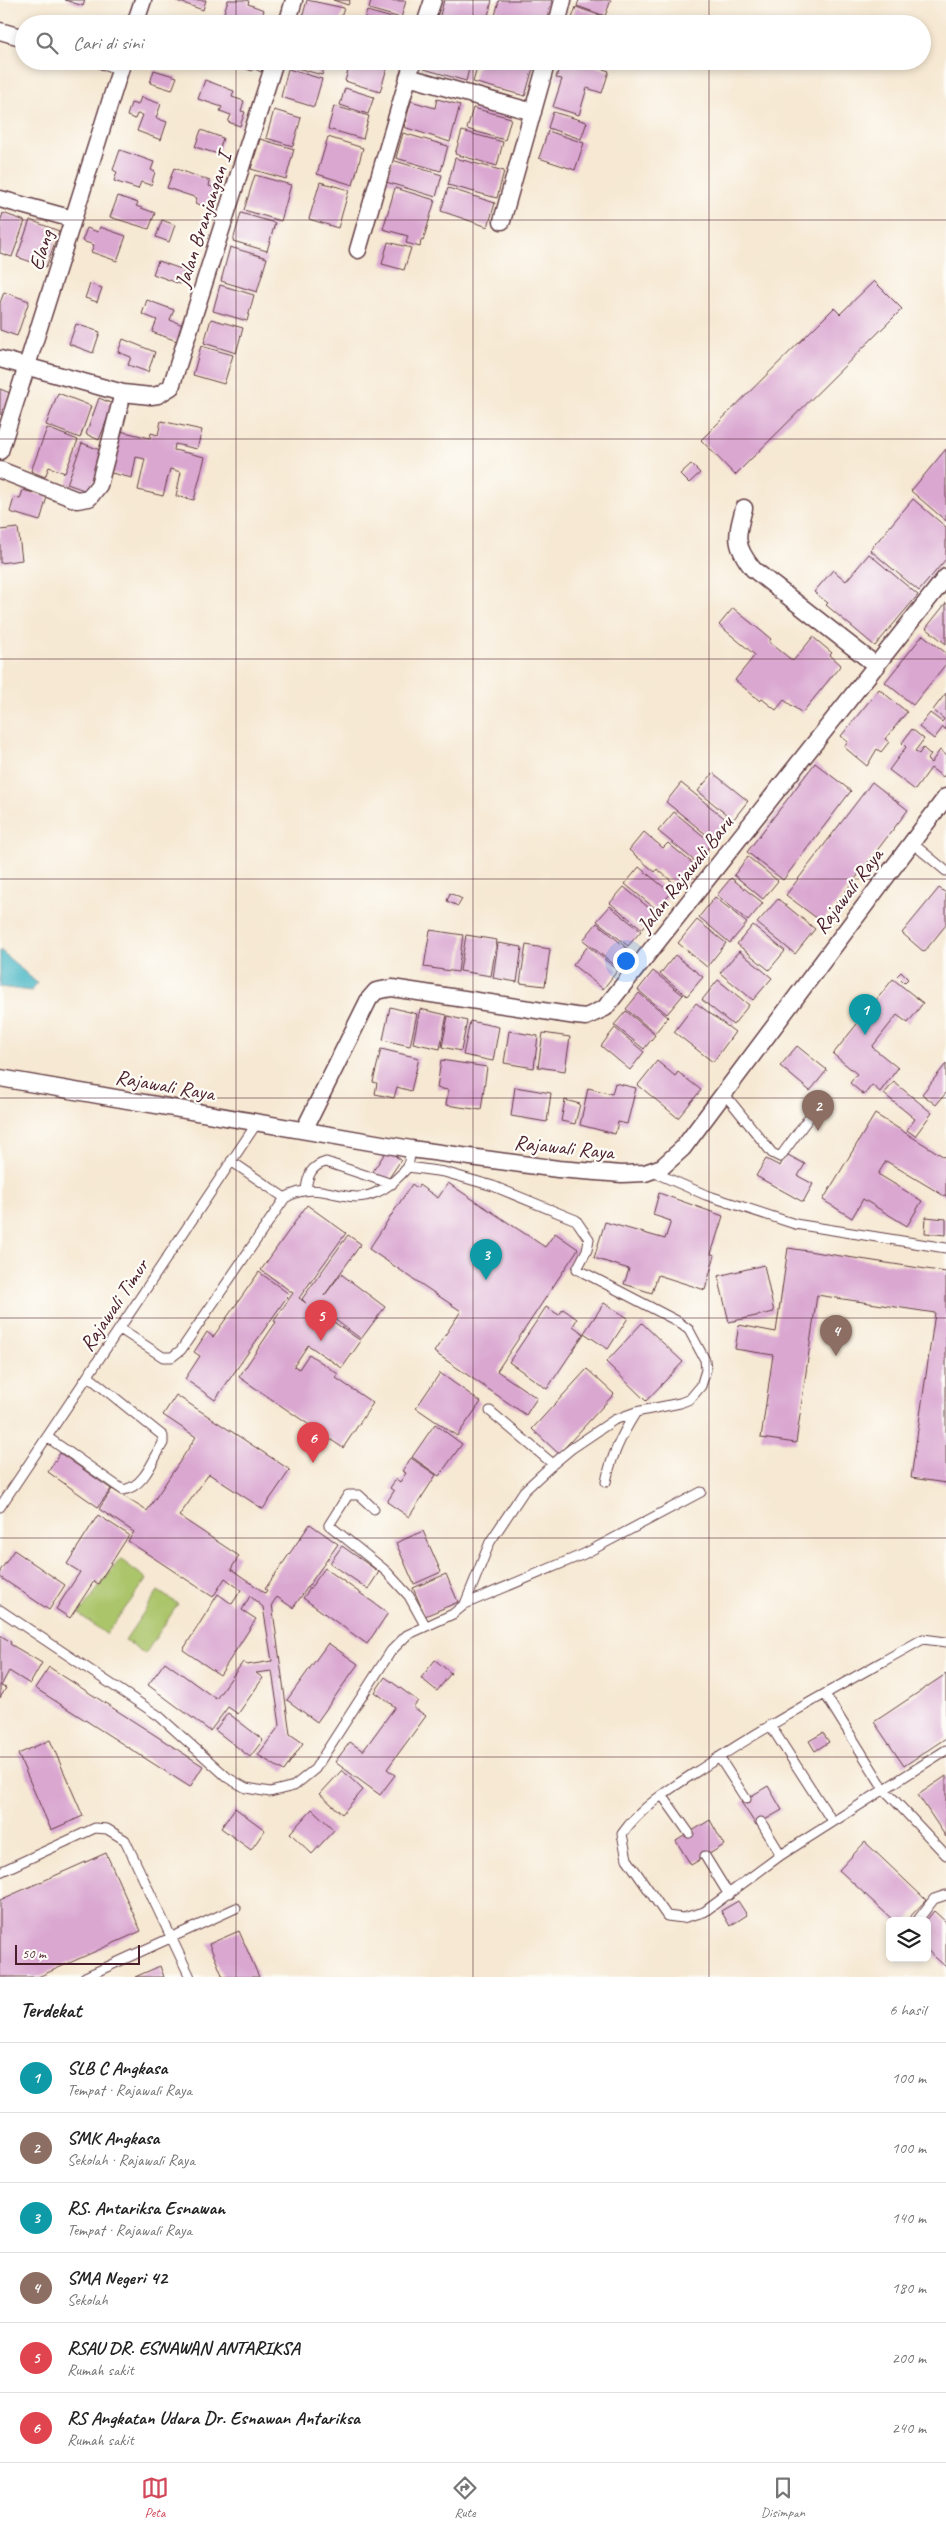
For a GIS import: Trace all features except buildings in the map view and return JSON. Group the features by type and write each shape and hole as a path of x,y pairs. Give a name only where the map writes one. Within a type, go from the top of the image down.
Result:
{"street":[{"path":"138,15 143,0"},
{"path":"290,15 294,0"},
{"path":"428,15 433,0"},
{"path":"560,15 564,0"},
{"path":"0,31 15,35"},
{"name":"Elang","path":"0,451 120,70"},
{"name":"Jalan Branjangan I","path":"123,393 151,396 167,390 174,382 272,70"},
{"path":"358,250 410,70"},
{"path":"502,221 544,70"},
{"path":"408,78 532,112"},
{"path":"0,199 73,219"},
{"path":"0,359 123,393 99,485 89,498 77,500 0,470"},
{"path":"744,508 737,541 739,549 753,569 878,666"},
{"name":"Jalan Rajawali Baru","path":"304,1130 369,999 381,989 392,988 576,1016 586,1016 605,1008 878,666 946,577"},
{"name":"Rajawali Raya","path":"0,1078 411,1149 558,1170 622,1174 653,1172 678,1155 946,797"}],"lane":[{"path":"911,842 946,871"},
{"path":"724,1092 772,1153 780,1157 824,1097"},
{"name":"Rajawali Timur","path":"0,1507 257,1122"},
{"path":"120,1329 163,1357 172,1357 178,1354 285,1198 306,1189 362,1196 374,1194 392,1184 408,1167 411,1149"},
{"path":"231,1161 285,1198"},
{"path":"306,1189 312,1170 317,1164 326,1162 392,1184"},
{"path":"408,1167 444,1172 493,1186 576,1220 589,1240 587,1250 577,1269 677,1321 696,1340 705,1360 706,1370 697,1392 680,1403 636,1412 614,1420 571,1448 524,1491 490,1542 465,1604"},
{"path":"653,1172 706,1195 795,1224 946,1248"},
{"path":"47,1438 123,1490 133,1488 140,1482 163,1444 163,1436 88,1376"},
{"path":"490,1412 553,1464"},
{"path":"606,1482 610,1464 621,1437 636,1412"},
{"path":"0,1610 159,1716 228,1778 246,1788 270,1792 294,1786 315,1769 391,1651 407,1635 425,1625 453,1614 465,1604 584,1554 701,1492"},
{"path":"374,1509 359,1495 348,1495 329,1525 386,1571 409,1596 425,1625"},
{"path":"946,1642 924,1639 770,1725 662,1795 630,1823 622,1834 627,1859 667,1916 682,1918 704,1912 781,1855 946,1750"},
{"path":"825,1694 884,1789 946,1855"},
{"path":"770,1725 832,1822"},
{"path":"719,1757 746,1799"},
{"path":"662,1795 689,1833"},
{"path":"761,1822 781,1855"},
{"path":"0,1872 95,1828 106,1829 125,1840 190,1977"},
{"path":"705,1856 729,1895"},
{"path":"920,1917 934,1899 946,1895"},
{"path":"85,1977 236,1908"}],"green space":[{"path":"120,1559 147,1579 106,1634 79,1614"},
{"path":"158,1591 178,1604 145,1654 125,1640"}],"water":[{"path":"0,950 37,983 31,991 0,987"}],"place":[{"name":"SLB C Angkasa","path":"865,1035"},
{"name":"SMK Angkasa","path":"818,1131"},
{"name":"RS. Antariksa Esnawan","path":"486,1280"},
{"name":"RSAU DR. ESNAWAN ANTARIKSA","path":"321,1341"},
{"name":"SMA Negeri 42","path":"836,1356"},
{"name":"RS Angkatan Udara Dr. Esnawan Antariksa","path":"313,1463"}]}
